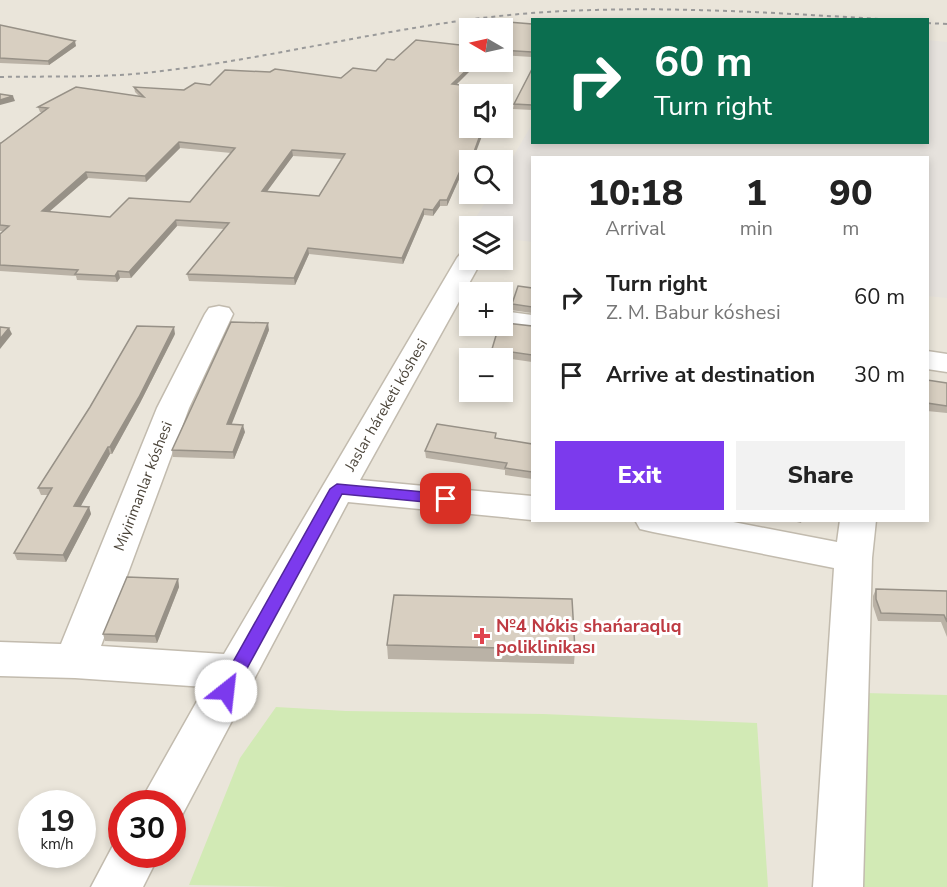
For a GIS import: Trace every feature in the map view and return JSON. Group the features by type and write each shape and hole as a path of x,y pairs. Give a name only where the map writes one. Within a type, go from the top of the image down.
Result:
{"street":[{"name":"Jaslar háreketi kóshesi","path":"171,790 337,489 455,313 467,270"},
{"name":"Miyirimanlar kóshesi","path":"75,661 173,408 219,314"},
{"path":"513,320 531,323"},
{"path":"929,360 947,363"},
{"path":"337,489 531,508"},
{"path":"674,522 855,539 837,887"},
{"path":"0,659 75,661 237,672"},
{"path":"116,887 127,868"}],"shaded area":[{"path":"0,0 947,0 947,887 0,887"},
{"path":"929,40 947,42 947,298 929,296 929,156 531,156 531,242 513,239 513,216 477,216 484,204 513,204 513,157 531,126 531,144 929,144"}],"green space":[{"path":"864,693 947,695 947,887 853,887"},
{"path":"276,707 346,711 543,714 757,723 768,887 189,885 240,758"}],"building":[{"path":"513,22 531,24 531,52 513,51"},
{"path":"0,25 75,41 48,61 0,58"},
{"path":"416,40 459,45 459,72 465,72 452,84 459,85 459,138 479,138 475,150 459,150 459,173 447,200 440,200 433,210 424,209 402,258 308,248 294,278 187,274 229,223 176,220 129,272 118,271 115,276 75,274 78,270 0,265 0,234 9,226 0,225 0,143 48,108 38,107 76,87 144,97 134,87 184,90 195,83 210,85 225,70 270,72 275,69 341,78 353,68 376,71 387,59 394,60","holes":["179,142 235,148 190,202 129,198 110,217 42,211 86,172 145,176","292,150 345,154 319,196 262,191"]},
{"path":"531,71 531,105 514,104"},
{"path":"0,94 13,96 0,100"},
{"path":"518,286 531,288 531,307 513,304"},
{"path":"231,322 268,323 227,424 243,425 233,452 172,450"},
{"path":"513,324 531,326 531,355 513,352 513,348 492,348 496,336 513,336"},
{"path":"137,326 174,327 139,397 74,506 89,507 63,555 14,553 52,488 38,488 90,407"},
{"path":"0,327 9,328 0,339"},
{"path":"929,380 947,383 947,406 929,403"},
{"path":"437,424 496,433 495,438 531,444 531,472 505,468 507,463 425,451"},
{"path":"127,577 178,579 155,636 103,634"},
{"path":"876,589 947,591 947,622 944,615 881,613 876,599"},
{"name":"№4 Nókis shańaraqlıq poliklinikası","path":"394,595 572,599 575,650 387,645"}],"railway":[{"path":"0,77 96,76 154,72 448,23 547,12 634,9 858,18"},
{"path":"929,23 947,24"}],"place":[{"name":"№4 Nókis shańaraqlıq poliklinikası","path":"482,636"}],"route":[{"path":"226,691 337,489 446,499"}]}
